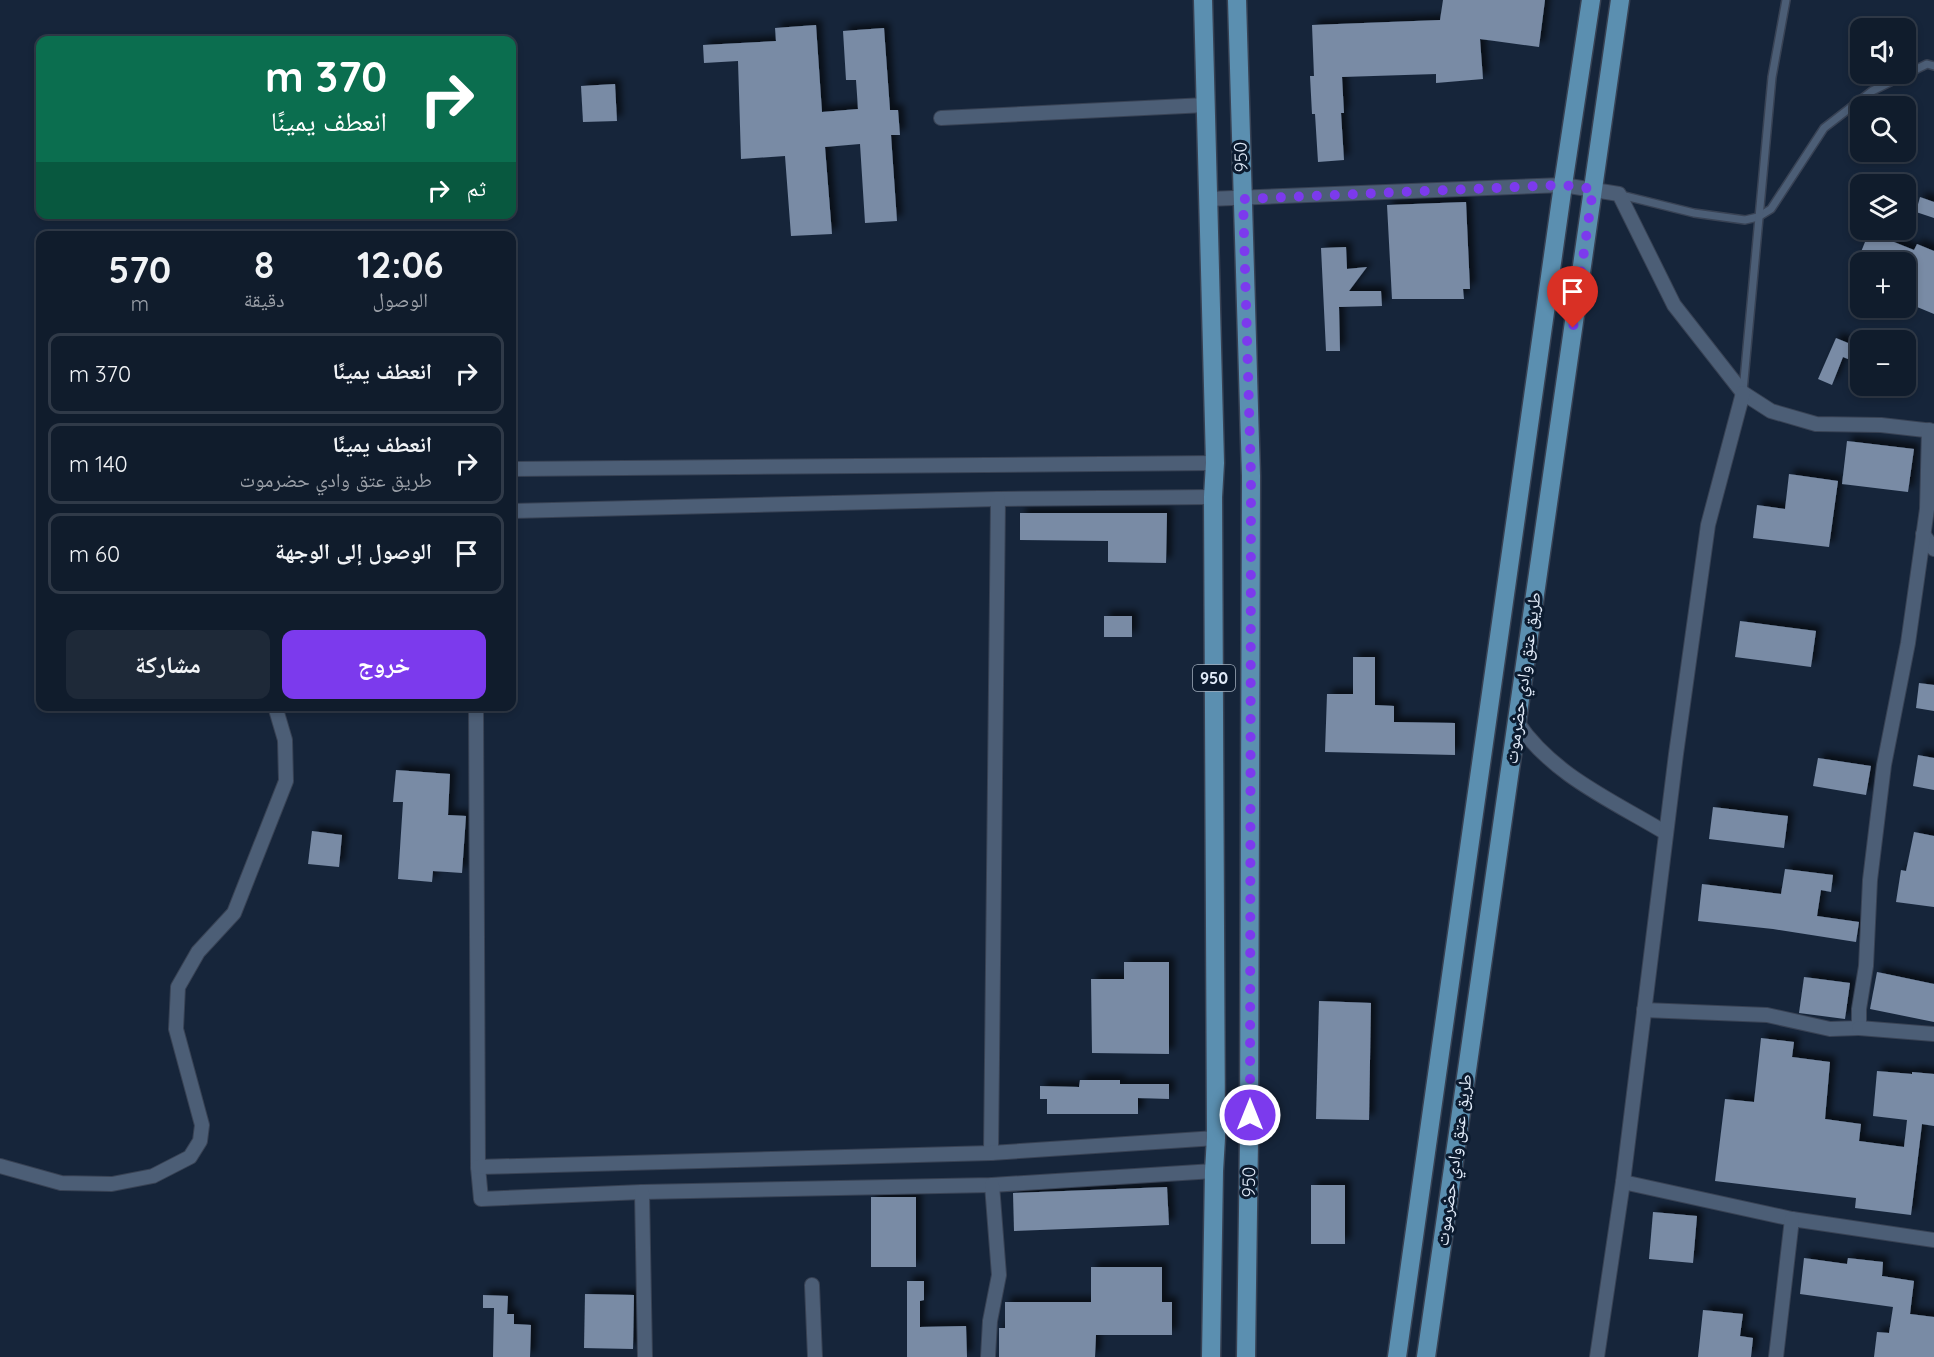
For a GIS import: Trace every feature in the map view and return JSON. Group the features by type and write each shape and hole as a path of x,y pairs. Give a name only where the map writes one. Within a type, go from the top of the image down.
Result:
{"main road":[{"name":"950","path":"1203,0 1215,463 1213,497 1216,1138 1211,1357"},
{"name":"950","path":"1237,0 1251,476 1250,1138 1246,1357"},
{"name":"طريق عتق وادي حضرموت","path":"1397,1357 1591,0"},
{"name":"طريق عتق وادي حضرموت","path":"1426,1357 1620,0"}],"street":[{"path":"941,118 1206,105"},
{"path":"1208,199 1563,185 1619,194 1674,305 1743,393 1772,411 1816,424 1881,425 1931,430 1927,509 1908,643 1884,765 1870,879 1866,966 1859,1009 1859,1028"},
{"path":"1597,1357 1623,1182 1666,834 1708,525 1743,393"},
{"path":"516,469 1215,463"},
{"path":"516,511 998,499 1213,497"},
{"path":"990,1153 998,499"},
{"path":"1923,534 1934,549"},
{"path":"0,1166 61,1184 112,1184 153,1176 190,1157 200,1141 202,1125 176,1029 178,987 198,952 234,913 286,781 285,740 276,711"},
{"path":"476,711 478,1167 481,1199 642,1192 992,1185 1214,1171"},
{"path":"1516,722 1538,749 1562,771 1666,834"},
{"path":"1644,1010 1767,1015 1830,1029 1859,1028 1934,1034"},
{"path":"478,1167 990,1153 1216,1138"},
{"path":"1623,1182 1792,1219 1934,1240"},
{"path":"988,1357 990,1321 999,1275 992,1185"},
{"path":"642,1192 645,1357"},
{"path":"1776,1357 1792,1219"},
{"path":"812,1285 815,1357"}],"lane":[{"path":"1743,393 1772,77 1786,0"},
{"path":"1619,194 1694,213 1745,220 1758,217 1771,209 1824,128 1872,91 1927,64 1934,66"}],"building":[{"path":"1443,0 1545,0 1539,47 1480,39 1483,79 1436,83 1436,74 1342,77 1344,113 1341,113 1344,160 1318,162 1310,76 1314,76 1312,25 1440,20"},
{"path":"816,25 822,112 858,109 856,80 846,80 843,31 884,28 890,110 898,110 900,135 891,135 897,221 865,223 860,144 825,147 832,234 791,236 785,156 741,159 738,61 704,63 703,45 776,41 775,28"},
{"path":"615,84 617,121 583,122 581,86"},
{"path":"1920,197 1934,202 1934,218 1916,212"},
{"path":"1466,202 1470,289 1463,289 1464,299 1392,299 1387,205"},
{"path":"1866,240 1889,240 1914,250 1917,244 1934,251 1934,314 1916,307 1916,252 1861,252"},
{"path":"1346,247 1347,269 1367,267 1349,291 1381,291 1382,306 1339,307 1340,351 1326,351 1321,248"},
{"path":"1836,338 1850,344 1850,360 1843,357 1832,385 1818,379"},
{"path":"1847,441 1914,449 1908,492 1842,484"},
{"path":"1789,474 1838,481 1829,547 1753,538 1757,505 1785,509"},
{"path":"1020,513 1167,513 1166,563 1108,562 1108,541 1020,540"},
{"path":"1104,616 1132,616 1132,637 1104,637"},
{"path":"1740,621 1816,631 1811,667 1735,657"},
{"path":"1353,657 1375,657 1375,705 1394,706 1394,722 1455,723 1455,755 1325,752 1327,694 1353,694"},
{"path":"1919,683 1934,685 1934,711 1916,708"},
{"path":"1918,755 1934,758 1934,790 1913,786"},
{"path":"1818,758 1871,766 1866,795 1813,786"},
{"path":"396,770 450,774 448,815 466,816 462,873 433,871 432,882 398,879 403,802 393,802"},
{"path":"1713,807 1788,816 1784,848 1709,839"},
{"path":"312,831 342,835 339,867 308,864"},
{"path":"1914,832 1934,836 1934,907 1896,902 1901,870 1906,871"},
{"path":"1785,869 1833,875 1831,892 1821,890 1817,916 1859,922 1856,942 1773,929 1698,921 1702,884 1781,894"},
{"path":"1124,962 1169,962 1169,1054 1092,1053 1091,979 1124,979"},
{"path":"1877,972 1934,984 1934,1022 1870,1009"},
{"path":"1804,977 1850,983 1845,1019 1799,1013"},
{"path":"1319,1001 1371,1003 1369,1120 1316,1119"},
{"path":"1761,1038 1794,1042 1792,1057 1830,1062 1825,1119 1861,1124 1859,1141 1904,1147 1907,1120 1873,1116 1877,1071 1934,1074 1934,1126 1922,1124 1911,1215 1855,1208 1856,1198 1715,1181 1725,1099 1754,1102"},
{"path":"1080,1080 1120,1080 1120,1084 1169,1084 1169,1099 1138,1098 1138,1114 1047,1114 1047,1099 1040,1099 1040,1086 1079,1087"},
{"path":"1311,1185 1345,1185 1345,1244 1311,1244"},
{"path":"1167,1187 1169,1225 1014,1231 1013,1193"},
{"path":"871,1197 916,1197 916,1267 871,1267"},
{"path":"1653,1212 1697,1216 1693,1263 1649,1259"},
{"path":"1804,1258 1847,1264 1848,1258 1883,1262 1882,1276 1914,1281 1910,1314 1934,1317 1934,1357 1874,1357 1877,1332 1889,1333 1893,1307 1800,1294"},
{"path":"1091,1267 1162,1267 1162,1302 1172,1302 1172,1335 1096,1335 1095,1357 999,1357 999,1328 1005,1328 1005,1302 1091,1302"},
{"path":"907,1281 924,1281 924,1300 920,1301 920,1327 966,1326 967,1357 907,1357"},
{"path":"585,1294 634,1295 633,1349 584,1348"},
{"path":"483,1295 508,1296 507,1314 514,1314 514,1324 531,1325 530,1357 493,1357 494,1308 483,1308"},
{"path":"1703,1310 1743,1314 1740,1336 1753,1338 1751,1357 1698,1357"}],"route":[{"path":"1250,1115 1251,476 1243,199 1563,185 1593,189 1573,328"}]}
